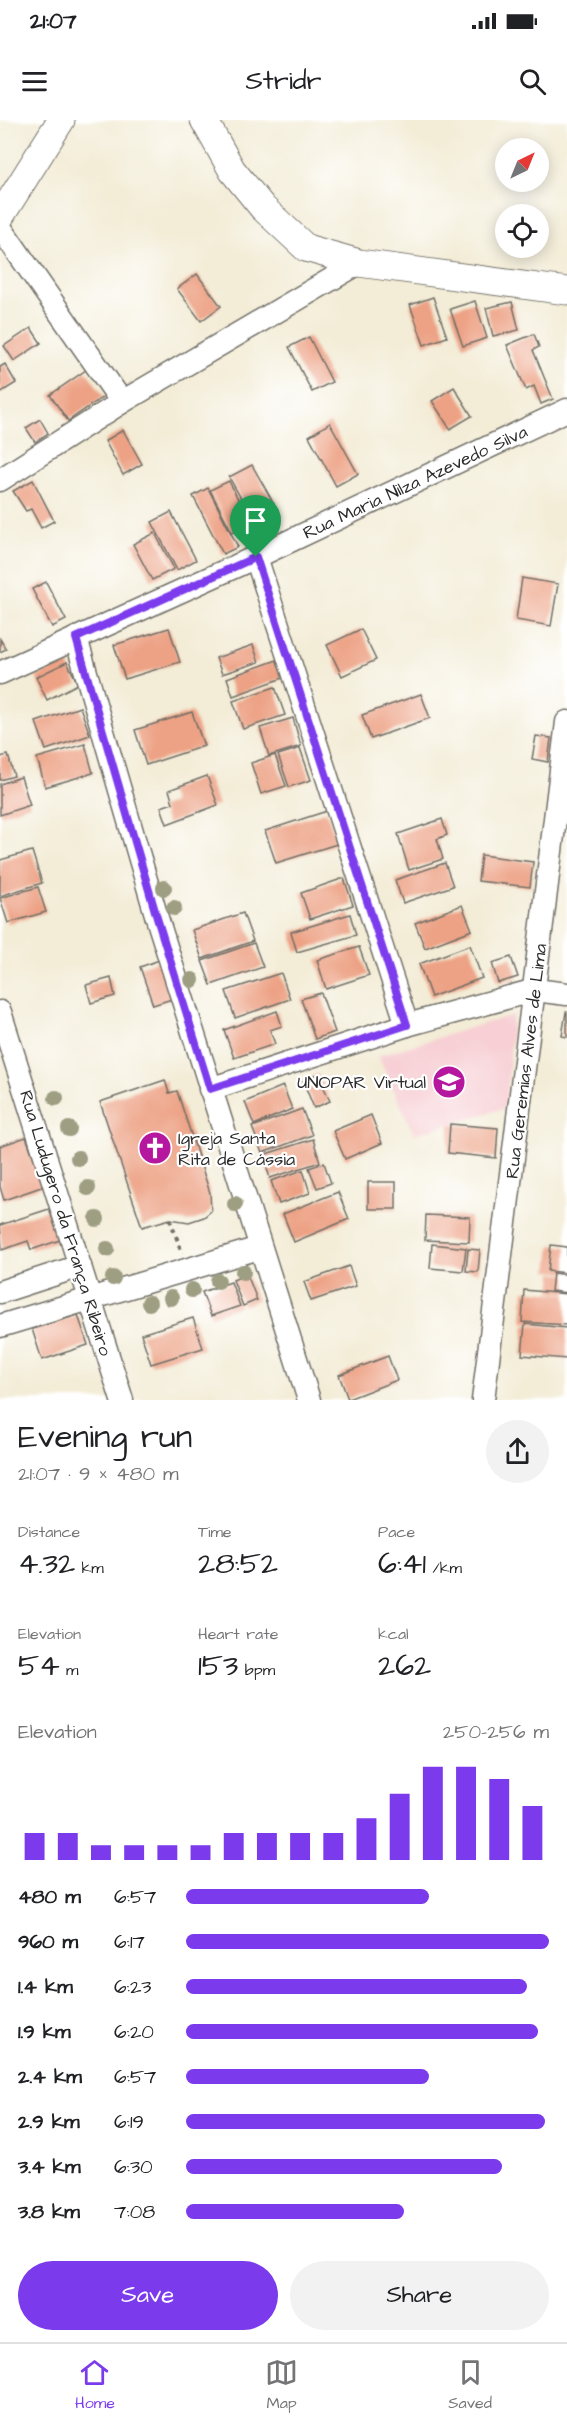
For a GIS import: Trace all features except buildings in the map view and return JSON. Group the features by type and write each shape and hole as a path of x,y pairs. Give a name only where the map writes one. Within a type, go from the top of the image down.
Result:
{"main road":[{"path":"0,217 61,120"},
{"path":"204,120 232,170 263,208 306,248 359,263 567,291"}],"street":[{"path":"0,227 122,402"},
{"path":"0,480 122,402 359,263"},
{"name":"Rua Maria Nilza Azevedo Silva","path":"0,673 256,557 567,410"},
{"path":"256,557 407,1025"},
{"path":"76,638 157,918 259,1248 309,1400"},
{"name":"Rua Geremias Alves de Lima","path":"483,1400 567,722"},
{"path":"210,1089 407,1025 535,990 567,994"},
{"name":"Rua Ludugero da França Ribeiro","path":"0,1012 10,1075 80,1266 122,1400"},
{"path":"0,1326 259,1248"},
{"path":"0,1292 80,1266"}],"path":[{"path":"170,1219 187,1270"}],"shaded area":[{"name":"UNOPAR Virtual","path":"513,1015 506,1108 414,1134 378,1056"}],"place":[{"name":"UNOPAR Virtual","path":"449,1082"},
{"name":"Igreja Santa Rita de Cássia","path":"155,1148"}],"route":[{"path":"256,557 407,1025 210,1089 157,918 76,638 256,557"}]}
